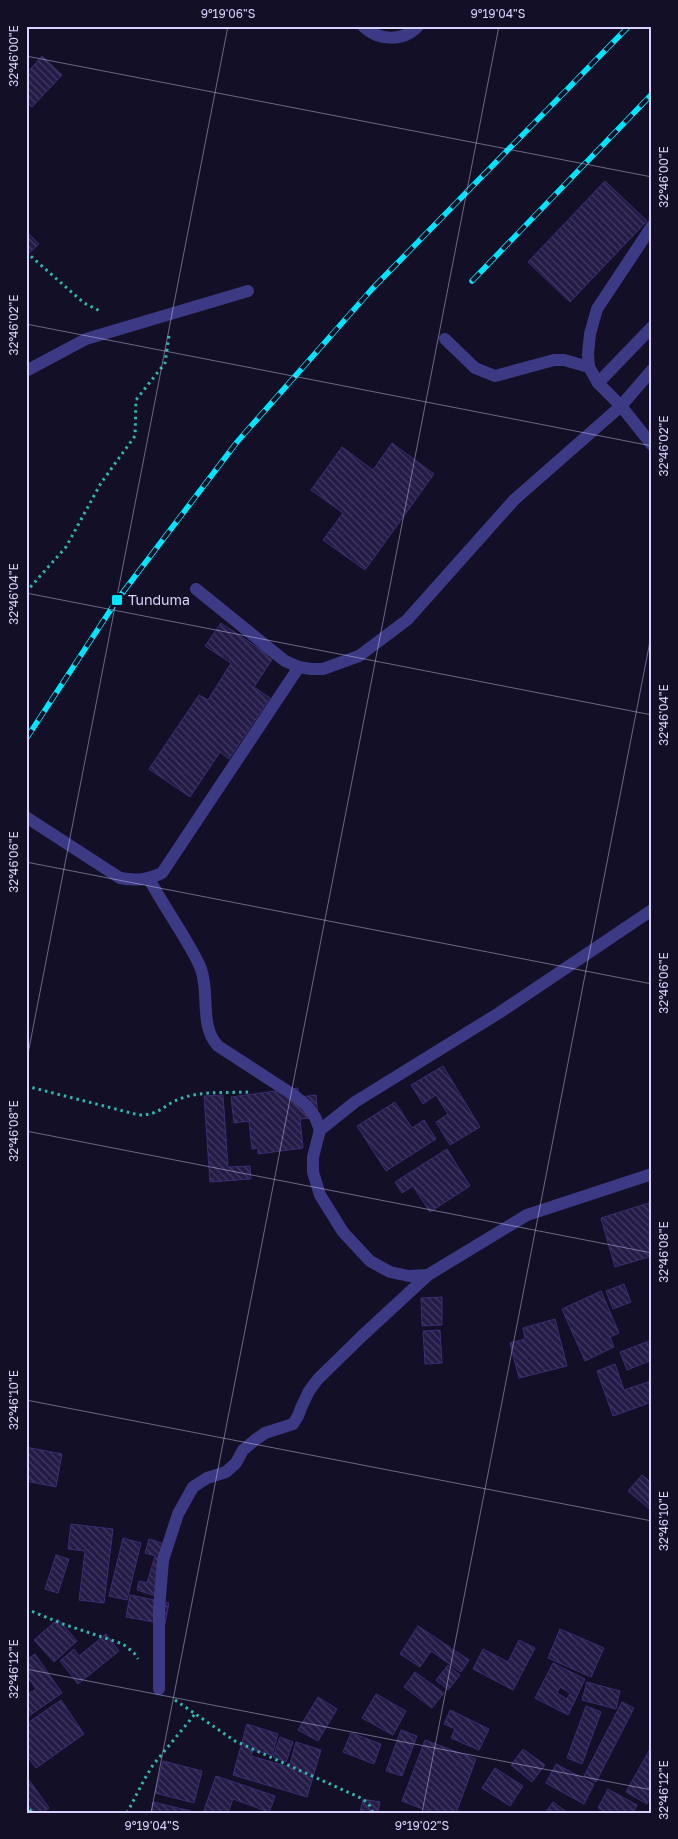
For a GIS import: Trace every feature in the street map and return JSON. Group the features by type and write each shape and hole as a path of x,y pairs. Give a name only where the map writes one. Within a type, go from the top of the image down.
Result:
{"street":[{"path":"363,26 381,36 400,38 418,26"},
{"path":"652,226 596,309 590,334 589,367 598,383 621,406 652,445"},
{"path":"26,371 86,339 248,291"},
{"path":"598,383 652,328"},
{"path":"445,339 475,368 495,376 554,360 570,361 589,367"},
{"path":"196,589 285,660 298,667 324,669 359,656 406,620 514,500 621,406 652,370"},
{"path":"26,817 120,878 133,880 149,879 162,873 298,667"},
{"path":"149,879 201,968 206,995 207,1024 213,1041 286,1090 307,1106 315,1116 320,1130 313,1157 313,1172 320,1195 344,1232 370,1261 390,1272 409,1276 428,1275"},
{"path":"320,1130 355,1102 499,1013 652,910"},
{"path":"159,1689 159,1609 163,1560 178,1514 193,1487 206,1478 226,1472 236,1463 243,1450 255,1440 265,1434 293,1424 309,1391 318,1379 428,1275 527,1215 651,1176"}],"path":[{"path":"26,252 84,303 130,326"},
{"path":"26,592 66,547 101,483 135,436 136,400 165,363 173,313"},
{"path":"26,1086 139,1115 159,1112 170,1103 193,1095 286,1090"},
{"path":"26,1609 63,1624 123,1644 134,1653 139,1661"},
{"path":"159,1689 235,1741 363,1799 370,1806 373,1813"},
{"path":"127,1813 153,1765 195,1714"},
{"path":"26,1804 32,1813"}],"building":[{"path":"42,56 62,75 32,107 26,102 26,74"},
{"path":"605,181 647,221 570,302 528,262"},
{"path":"26,231 39,244 26,256"},
{"path":"392,443 434,474 365,570 323,540 343,513 311,490 342,447 373,470"},
{"path":"221,623 273,658 254,687 270,698 229,759 220,752 190,797 149,769 199,695 208,700 231,663 205,646"},
{"path":"443,1066 480,1127 450,1145 436,1122 448,1114 436,1095 423,1104 411,1085"},
{"path":"298,1088 299,1097 316,1095 318,1117 300,1119 303,1148 258,1154 258,1148 252,1149 249,1121 234,1123 231,1097"},
{"path":"223,1095 228,1167 250,1166 251,1179 210,1182 204,1096"},
{"path":"395,1102 412,1128 424,1120 436,1139 386,1171 357,1126"},
{"path":"447,1149 470,1186 430,1212 413,1186 402,1193 395,1182"},
{"path":"652,1202 652,1256 615,1267 601,1218"},
{"path":"624,1284 631,1302 613,1309 606,1291"},
{"path":"601,1291 619,1333 610,1337 614,1347 585,1361 562,1309"},
{"path":"442,1297 442,1325 422,1326 421,1298"},
{"path":"555,1319 567,1366 519,1378 510,1343 525,1339 523,1328"},
{"path":"440,1330 442,1363 425,1364 423,1331"},
{"path":"652,1340 652,1360 627,1370 620,1352"},
{"path":"615,1364 624,1390 651,1381 652,1402 613,1416 597,1371"},
{"path":"26,1447 62,1454 56,1487 26,1481"},
{"path":"642,1475 652,1483 652,1511 628,1491"},
{"path":"71,1524 113,1529 104,1603 79,1600 85,1551 68,1549"},
{"path":"123,1538 141,1543 127,1600 109,1596"},
{"path":"149,1539 171,1546 155,1596 137,1590 139,1581 147,1583 155,1556 145,1553"},
{"path":"56,1555 69,1559 58,1593 45,1589"},
{"path":"130,1595 169,1603 165,1624 126,1617"},
{"path":"58,1619 77,1641 54,1662 34,1640"},
{"path":"418,1626 469,1660 461,1672 431,1651 420,1667 400,1654"},
{"path":"560,1629 604,1648 591,1677 548,1658"},
{"path":"106,1634 119,1651 78,1684 60,1661 74,1649 79,1656"},
{"path":"519,1640 535,1648 513,1690 473,1669 483,1649 508,1662"},
{"path":"35,1654 62,1693 26,1718 26,1695 36,1689 30,1680 26,1683 26,1660"},
{"path":"553,1663 585,1679 568,1715 535,1698","holes":["560,1687 570,1693 567,1699 557,1693"]},
{"path":"448,1665 460,1675 448,1690 436,1680"},
{"path":"415,1672 444,1693 432,1708 404,1687"},
{"path":"587,1682 620,1691 616,1709 582,1700"},
{"path":"376,1694 406,1711 393,1735 362,1718"},
{"path":"318,1697 337,1709 318,1741 298,1730"},
{"path":"61,1700 84,1734 36,1768 26,1755 26,1724"},
{"path":"622,1702 634,1708 596,1782 584,1776"},
{"path":"586,1706 601,1712 582,1764 567,1758"},
{"path":"450,1710 489,1729 479,1750 451,1738 455,1729 444,1724"},
{"path":"247,1724 278,1734 272,1755 253,1750 251,1756 289,1767 296,1742 321,1750 307,1797 233,1775"},
{"path":"401,1730 417,1736 402,1776 386,1771"},
{"path":"351,1733 381,1744 374,1764 343,1752"},
{"path":"280,1737 293,1742 286,1762 273,1757"},
{"path":"425,1740 476,1759 456,1813 433,1813 402,1801"},
{"path":"651,1747 652,1794 647,1804 626,1792"},
{"path":"523,1749 545,1765 532,1782 511,1765"},
{"path":"163,1761 202,1771 194,1803 155,1793"},
{"path":"556,1764 594,1784 584,1804 546,1783"},
{"path":"495,1768 523,1786 510,1806 482,1788"},
{"path":"216,1776 275,1796 269,1813 233,1799 228,1813 203,1813"},
{"path":"29,1780 49,1808 41,1813 26,1813 26,1782"},
{"path":"608,1789 637,1805 633,1813 607,1813 598,1808"},
{"path":"363,1799 380,1802 378,1813 360,1813"},
{"path":"153,1802 191,1811 191,1813 151,1813"},
{"path":"553,1802 568,1813 545,1813"}],"railway":[{"path":"26,739 117,600 237,442 372,289 629,26"},
{"path":"472,281 652,94"}],"place":[{"name":"Tunduma","path":"117,600"}]}
